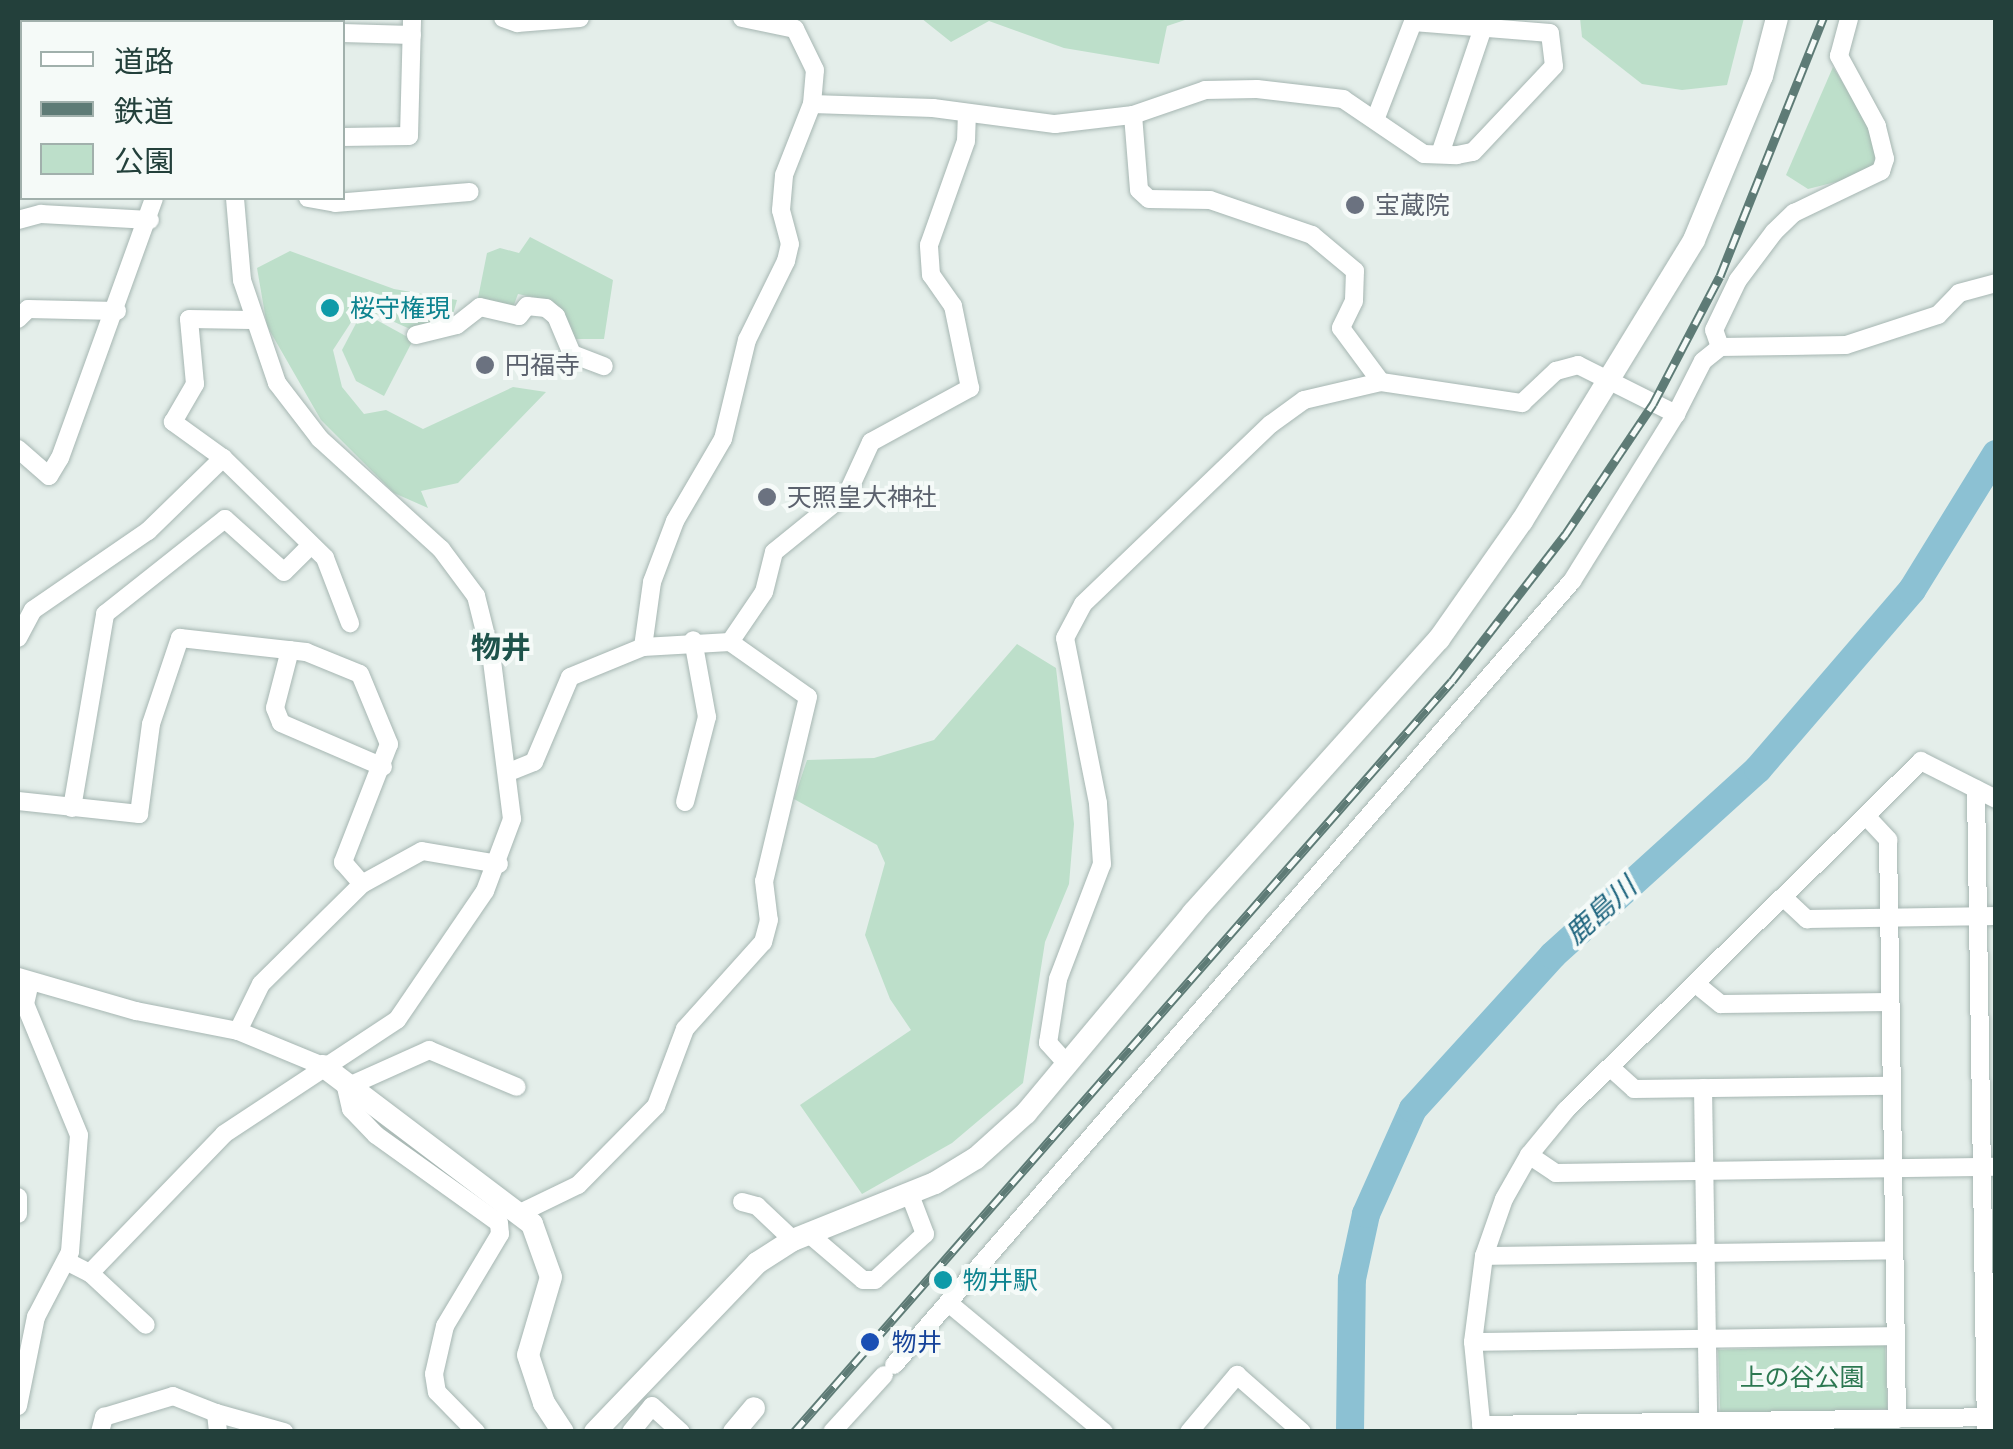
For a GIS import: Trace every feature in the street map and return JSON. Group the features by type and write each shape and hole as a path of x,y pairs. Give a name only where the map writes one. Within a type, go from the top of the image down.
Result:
{"street":[{"path":"503,18 517,23 580,18"},
{"path":"643,647 652,582 676,521 723,439 747,340 786,260 784,176 812,104 812,58 786,20 742,18"},
{"path":"596,1432 720,1297 801,1237 910,1195 976,1158 1068,1065 1193,912 1439,639 1612,379 1717,190 1762,76 1776,18"},
{"path":"1720,347 1714,330 1738,280 1774,232 1794,213 1881,171 1886,159 1877,126 1838,56 1849,18"},
{"path":"812,104 1054,124 1132,114 1186,94 1226,88 1342,99 1424,154 1473,152 1554,66 1550,33 1413,22 1375,120"},
{"path":"345,34 412,26 409,136 345,137"},
{"path":"1440,154 1483,28"},
{"path":"730,642 764,592 774,552 848,492 871,442 970,388 953,306 930,275 929,246 966,141 968,114"},
{"path":"1132,114 1139,190 1148,199 1210,200 1282,224 1312,235 1355,271 1354,302 1340,328 1381,382"},
{"path":"319,200 336,203 470,192"},
{"path":"18,449 48,476 117,310 154,200"},
{"path":"90,1273 224,1134 323,1066 374,1040 417,999 499,864 512,819 509,772 476,596 441,548 320,439 277,383 251,320 235,200"},
{"path":"18,220 41,214 150,220"},
{"path":"832,1432 950,1305 1124,1095 1572,582 1676,414 1702,360 1720,347 1846,345 1938,314 1959,293 1996,282"},
{"path":"416,336 456,325 480,307 519,316 527,306 546,308 556,316 572,354 604,366"},
{"path":"18,319 28,309 117,310"},
{"path":"251,320 189,319 195,384 173,422 223,458 325,558 350,623"},
{"path":"1068,1065 1048,1043 1058,979 1102,864 1098,803 1065,638 1083,604 1272,424 1304,400 1381,382 1522,403 1568,366 1590,367 1676,414"},
{"path":"18,638 33,610 148,531 223,458"},
{"path":"72,808 105,614 224,520 284,572 310,546"},
{"path":"18,801 139,814 152,724 180,638 290,650 360,674 389,744 342,862 362,884"},
{"path":"684,802 707,717 694,640"},
{"path":"509,772 534,762 570,676 643,647 694,640 730,642 808,697 764,881 768,920 763,942 685,1030 656,1106 578,1184 520,1212"},
{"path":"290,650 276,708 281,723 383,766"},
{"path":"1976,789 1987,916 1989,1422 1897,1419 1729,1426 1708,1422 1482,1428 1473,1342 1484,1256 1504,1199 1529,1155 1611,1068 1921,761 1996,799"},
{"path":"1866,816 1888,840 1897,1419"},
{"path":"238,1031 260,984 362,884 422,851 499,864"},
{"path":"1783,897 1807,919 1987,916"},
{"path":"18,1406 36,1317 66,1261 80,1136 25,1004 24,980 238,1031 323,1066 520,1212 542,1241 550,1277 528,1355 544,1403 563,1432"},
{"path":"1696,984 1721,1004 1890,1002"},
{"path":"347,1084 429,1050 517,1086"},
{"path":"1611,1068 1634,1089 1892,1086"},
{"path":"347,1084 350,1109 376,1135 500,1223 500,1234 445,1326 434,1374 437,1392 476,1432"},
{"path":"1703,1088 1708,1422"},
{"path":"638,1147 639,1124"},
{"path":"1529,1155 1556,1173 1989,1167"},
{"path":"742,1202 757,1206 863,1280 874,1280 925,1234 910,1195"},
{"path":"18,1197 18,1214"},
{"path":"1484,1256 1894,1250"},
{"path":"66,1261 90,1273 146,1325"},
{"path":"950,1305 1104,1432"},
{"path":"1473,1342 1896,1336"},
{"path":"1189,1432 1237,1375 1302,1432"},
{"path":"100,1432 104,1417 173,1396 217,1422 284,1432"},
{"path":"630,1432 652,1406 681,1432"},
{"path":"734,1432 754,1408"}],"green space":[{"path":"921,18 1191,18 1167,26 1159,64 1064,48 989,21 951,42"},
{"path":"1580,18 1744,18 1727,85 1682,90 1642,84 1582,37"},
{"path":"1833,67 1867,121 1880,159 1867,174 1808,189 1786,175"},
{"path":"530,237 613,280 604,339 570,339 564,312 552,301 518,294 512,310 477,303 487,253 500,248 519,253"},
{"path":"290,251 394,289 457,300 452,318 410,329 361,307 333,350 342,387 364,414 386,410 423,429 513,387 546,392 458,483 421,491 428,508 394,493 321,420 267,326 257,268"},
{"path":"362,312 413,340 384,396 356,381 342,350"},
{"path":"1017,644 1056,668 1074,824 1069,884 1045,942 1023,1083 952,1143 862,1194 800,1105 911,1030 890,999 865,935 885,863 877,845 794,799 807,760 874,758 934,740"},
{"name":"上の谷公園","path":"1885,1344 1887,1409 1720,1415 1718,1350"}],"waterway":[{"name":"鹿島川","path":"1350,1432 1352,1279 1366,1214 1413,1109 1553,955 1758,769 1912,590 1996,454"}],"railway":[{"path":"794,1432 1452,681 1565,535 1653,404 1720,276 1823,18"}],"place":[{"name":"宝蔵院","path":"1355,205"},
{"name":"桜守権現","path":"330,308"},
{"name":"円福寺","path":"485,365"},
{"name":"天照皇大神社","path":"767,497"},
{"name":"物井駅","path":"943,1280"},
{"name":"物井","path":"870,1342"}],"district":[{"name":"物井","path":"501,648"}]}
